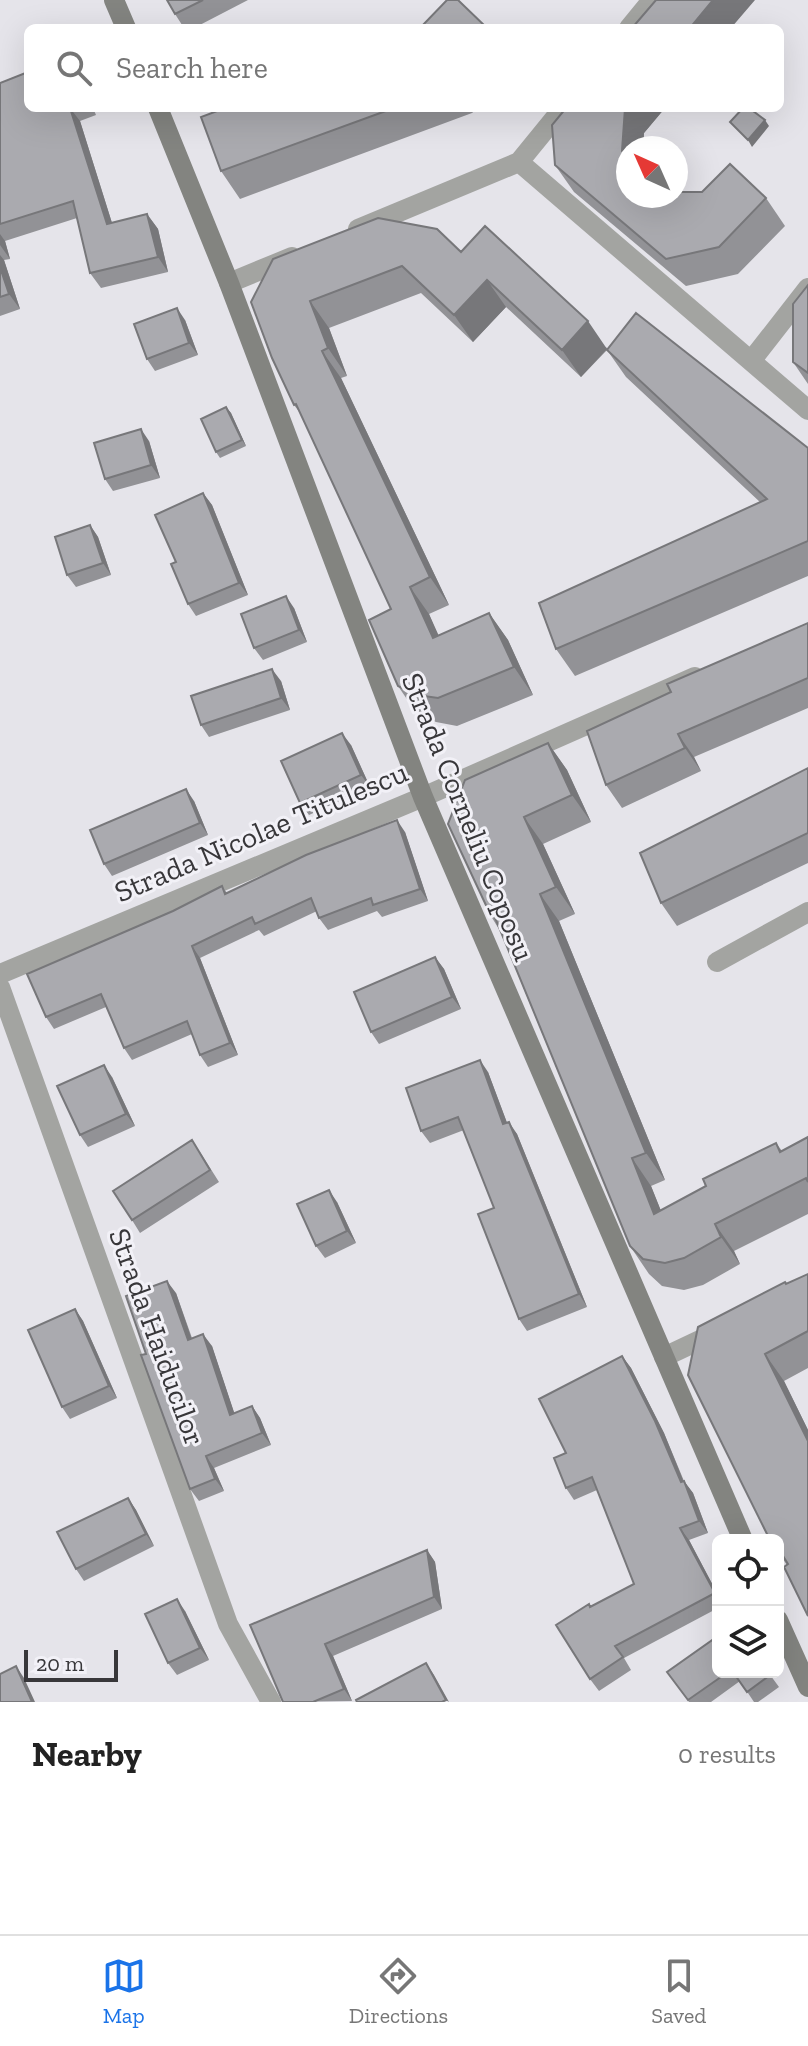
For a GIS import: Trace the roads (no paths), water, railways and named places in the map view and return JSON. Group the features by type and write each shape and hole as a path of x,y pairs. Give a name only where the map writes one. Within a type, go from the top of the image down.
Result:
{"street":[{"path":"114,0 124,24"},
{"path":"632,24 652,0"},
{"name":"Strada Corneliu Coposu","path":"160,112 229,283 423,797 740,1534"},
{"path":"345,235 519,162 560,112"},
{"path":"519,162 808,410"},
{"path":"229,283 316,247"},
{"path":"751,361 808,288"},
{"name":"Strada Nicolae Titulescu","path":"0,974 423,797 708,671"},
{"path":"717,962 808,912"},
{"name":"Strada Haiducilor","path":"0,987 228,1624 271,1702"},
{"path":"664,1357 741,1321"},
{"path":"784,1633 808,1687"}]}
